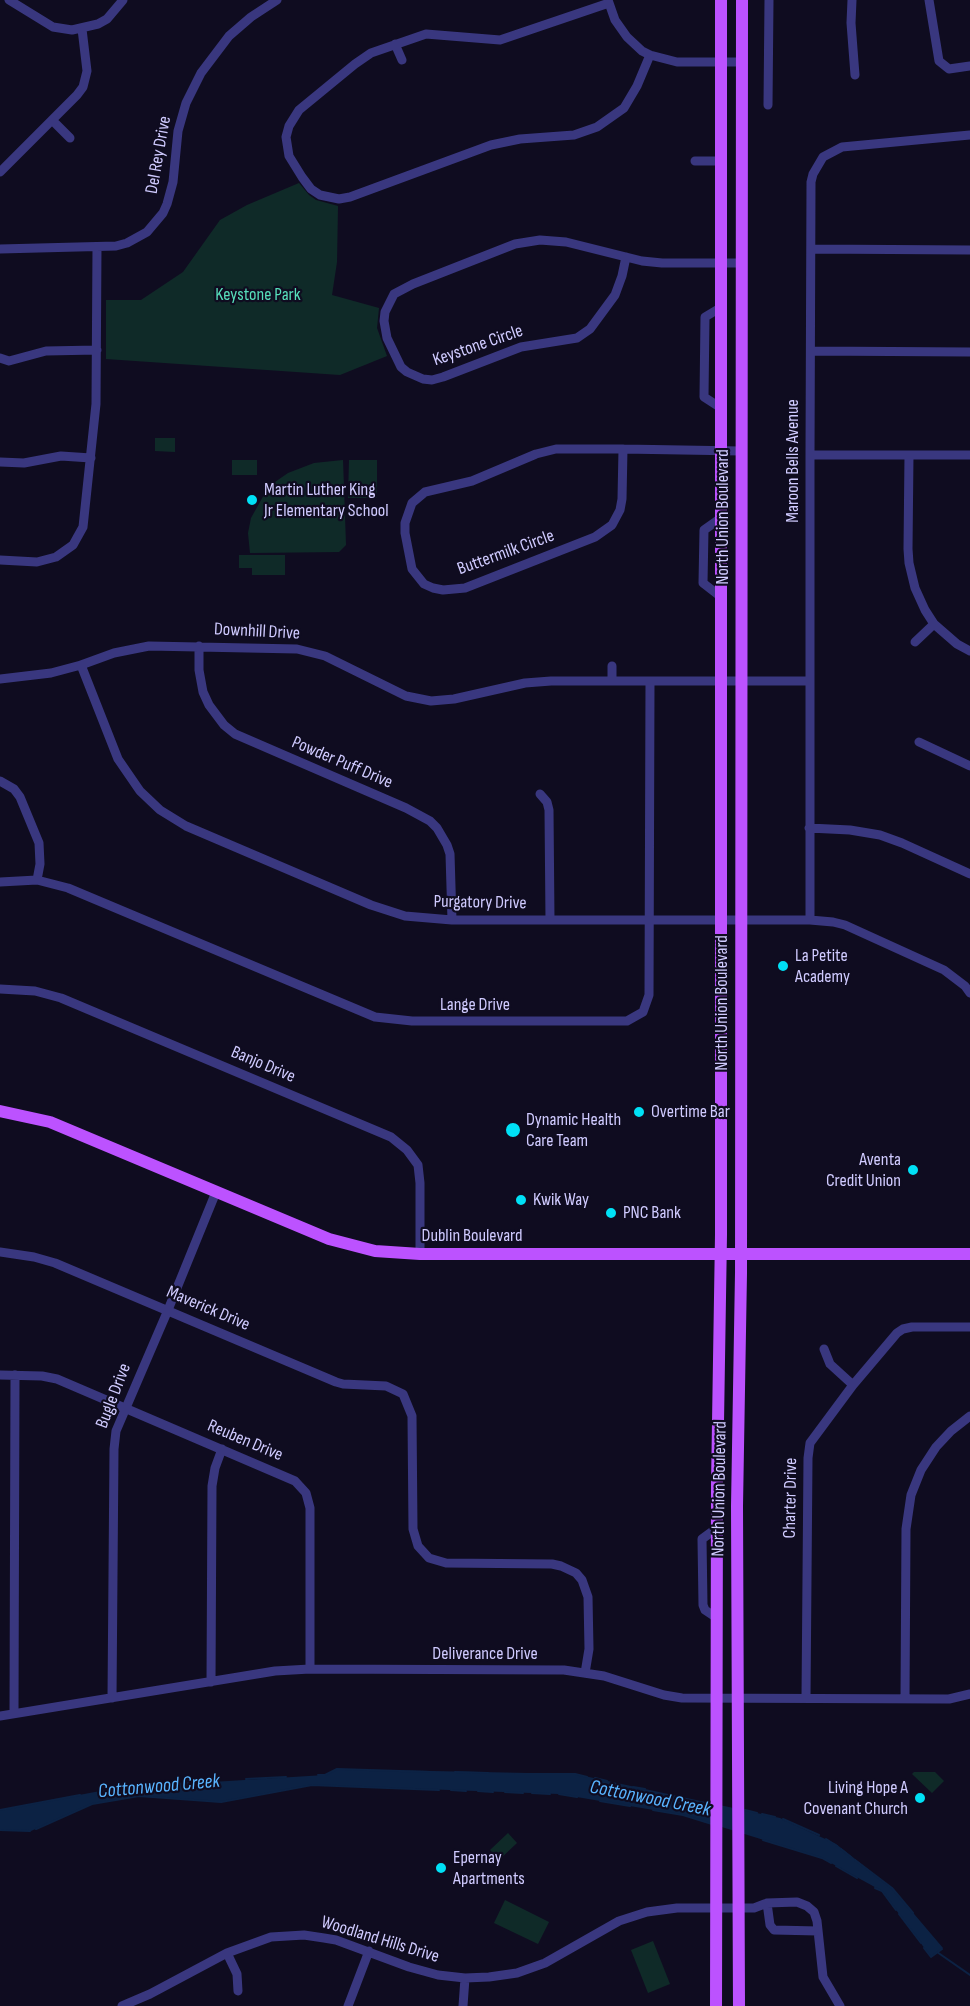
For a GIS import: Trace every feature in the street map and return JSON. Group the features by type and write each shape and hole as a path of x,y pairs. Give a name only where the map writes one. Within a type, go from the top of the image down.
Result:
{"main road":[{"name":"North Union Boulevard","path":"716,2006 720,1255 721,0"},
{"name":"North Union Boulevard","path":"739,2006 737,1506 741,1255 742,0"},
{"name":"Dublin Boulevard","path":"0,1111 50,1122 345,1245 375,1251 420,1254 970,1254"}],"street":[{"path":"9,0 53,27 63,30 82,29 107,19 123,0"},
{"name":"Del Rey Drive","path":"0,249 116,246 147,232 163,213 172,182 182,117 186,103 201,73 229,36 251,17 277,0"},
{"path":"768,105 769,0"},
{"path":"852,0 851,23 855,75"},
{"path":"929,0 939,61 949,69 970,66"},
{"path":"650,55 637,86 624,108 607,122 585,132 563,137 520,139 491,145 339,199 320,195 311,189 289,156 287,147 289,126 299,110 363,58 426,34 500,40 608,2 615,20 627,38 650,55 677,62 742,62"},
{"path":"0,172 77,95 86,79 87,60 82,29"},
{"path":"395,44 402,60"},
{"path":"52,120 70,138"},
{"name":"Maroon Bells Avenue","path":"810,920 811,182 823,157 831,151 851,145 970,135"},
{"path":"695,161 720,161"},
{"name":"Keystone Circle","path":"626,257 615,295 590,329 577,338 521,346 432,380 423,379 401,367 387,338 385,312 394,294 413,284 527,241 556,241 662,263 741,263"},
{"path":"0,560 46,561 65,552 73,544 83,527 96,404 97,248"},
{"path":"811,249 970,250"},
{"path":"0,358 9,361 46,351 97,350"},
{"path":"810,351 970,352"},
{"name":"Buttermilk Circle","path":"623,449 620,510 612,525 595,537 465,588 443,590 433,588 424,584 412,569 405,523 412,503 425,492 472,482 547,451 623,449 741,451"},
{"path":"810,454 970,455"},
{"path":"909,455 909,563 915,588 934,624 957,644 970,651"},
{"path":"0,462 24,463 61,456 91,458"},
{"name":"North Union Boulevard","path":"720,597 703,583 704,530 721,518"},
{"path":"915,642 934,624"},
{"name":"Downhill Drive","path":"0,679 43,675 140,647 199,646 285,647 306,651 325,656 406,696 431,701 454,699 539,681 810,681"},
{"name":"Powder Puff Drive","path":"199,646 199,670 206,699 215,716 235,734 406,808 430,821 437,828 450,854 452,920"},
{"name":"Purgatory Drive","path":"81,665 118,759 140,791 160,810 186,826 371,905 405,916 452,920 810,920 845,924 944,970 965,986 970,993"},
{"path":"612,666 612,681"},
{"name":"Lange Drive","path":"0,882 38,880 68,888 375,1017 398,1021 627,1021 643,1012 649,995 650,681"},
{"path":"919,742 970,766"},
{"path":"0,781 14,789 20,797 39,843 38,880"},
{"path":"540,794 547,802 549,810 550,920"},
{"path":"809,828 842,829 880,835 970,874"},
{"name":"Banjo Drive","path":"0,988 35,991 61,998 391,1137 407,1150 418,1165 420,1254"},
{"name":"Bugle Drive","path":"112,1698 116,1431 216,1192"},
{"name":"Maverick Drive","path":"0,1252 45,1260 336,1382 406,1390 412,1416 413,1529 418,1546 429,1558 446,1563 552,1564 576,1573 582,1580 588,1597 589,1649 585,1673"},
{"name":"Charter Drive","path":"806,1697 808,1451 814,1436 890,1340 903,1329 970,1327"},
{"path":"824,1348 830,1364 853,1385"},
{"name":"Reuben Drive","path":"0,1375 42,1376 57,1379 295,1481 306,1493 310,1508 310,1669"},
{"path":"14,1713 15,1376"},
{"path":"905,1698 906,1529 911,1495 921,1470 936,1447 970,1416"},
{"path":"211,1682 212,1486 215,1468 222,1449"},
{"name":"Deliverance Drive","path":"0,1716 275,1671 310,1669 564,1670 604,1676 674,1697 949,1699 970,1694"},
{"path":"768,1902 770,1925 774,1930 818,1930 823,1977 840,2006"},
{"name":"Woodland Hills Drive","path":"122,2006 150,1994 227,1953 271,1937 304,1935 336,1940 423,1971 465,1978 502,1976 532,1968 560,1956 633,1915 677,1908 754,1908 768,1902 797,1902 814,1912 818,1930"},
{"path":"348,2006 369,1952"},
{"path":"227,1953 237,1974 238,1991"},
{"path":"463,2006 465,1978"}],"green space":[{"name":"Keystone Park","path":"299,183 316,200 338,206 337,262 332,295 379,308 377,328 387,356 340,375 106,359 106,300 141,300 183,272 220,220 247,205"},
{"path":"155,438 175,438 175,452 155,451"},
{"path":"232,460 257,460 257,475 232,475"},
{"path":"343,460 346,545 339,552 250,553 248,533 251,518 265,493 275,482 288,473 314,463"},
{"path":"349,460 377,460 377,498 348,498"},
{"path":"239,555 285,555 285,575 252,575 252,568 239,568"},
{"path":"914,1772 935,1772 944,1781 932,1793 912,1774"},
{"path":"508,1833 517,1843 499,1860 490,1850"},
{"path":"505,1900 549,1922 538,1944 494,1923"},
{"path":"653,1941 670,1984 648,1993 631,1950"}],"water":[{"path":"337,1769 575,1774 780,1818 836,1844 892,1888 943,1948 931,1957 882,1891 822,1858 683,1815 559,1794 312,1785 221,1802 139,1796 92,1804 31,1831 0,1830 0,1810 116,1788 325,1775"}],"waterway":[{"name":"Cottonwood Creek","path":"318,1775 325,1775 337,1769 431,1772"},
{"name":"Cottonwood Creek","path":"455,1772 488,1773"},
{"name":"Cottonwood Creek","path":"515,1774 575,1774 587,1777"},
{"name":"Cottonwood Creek","path":"246,1779 286,1777"},
{"name":"Cottonwood Creek","path":"595,1778 607,1781"},
{"name":"Cottonwood Creek","path":"175,1784 214,1781"},
{"name":"Cottonwood Creek","path":"36,1829 92,1804 139,1796 221,1802 312,1785 439,1790"},
{"name":"Cottonwood Creek","path":"130,1787 142,1786"},
{"name":"Cottonwood Creek","path":"633,1787 645,1789"},
{"name":"Cottonwood Creek","path":"451,1790 466,1791"},
{"name":"Cottonwood Creek","path":"478,1791 493,1792"},
{"name":"Cottonwood Creek","path":"505,1792 523,1793"},
{"name":"Cottonwood Creek","path":"532,1793 550,1794"},
{"name":"Cottonwood Creek","path":"559,1794 577,1797"},
{"name":"Cottonwood Creek","path":"0,1810 80,1795"},
{"name":"Cottonwood Creek","path":"600,1801 630,1806"},
{"name":"Cottonwood Creek","path":"653,1810 683,1815 712,1824"},
{"name":"Cottonwood Creek","path":"745,1810 757,1813"},
{"name":"Cottonwood Creek","path":"762,1814 775,1817"},
{"name":"Cottonwood Creek","path":"783,1819 819,1835"},
{"name":"Cottonwood Creek","path":"0,1830 30,1831"},
{"name":"Cottonwood Creek","path":"826,1839 837,1846"},
{"name":"Cottonwood Creek","path":"763,1840 822,1858 831,1863"},
{"name":"Cottonwood Creek","path":"841,1849 851,1857"},
{"name":"Cottonwood Creek","path":"855,1860 892,1888 913,1913"},
{"name":"Cottonwood Creek","path":"836,1866 857,1878"},
{"name":"Cottonwood Creek","path":"875,1888 882,1891 896,1910"},
{"name":"Cottonwood Creek","path":"899,1914 921,1943"},
{"name":"Cottonwood Creek","path":"924,1948 931,1957 942,1949"},
{"name":"Cottonwood Creek","path":"937,1952 970,1975"}],"place":[{"name":"Martin Luther King Jr Elementary School","path":"252,500"},
{"name":"La Petite Academy","path":"783,966"},
{"name":"Overtime Bar","path":"639,1112"},
{"name":"Dynamic Health Care Team","path":"513,1130"},
{"name":"Aventa Credit Union","path":"913,1170"},
{"name":"Kwik Way","path":"521,1200"},
{"name":"PNC Bank","path":"611,1213"},
{"name":"Living Hope A Covenant Church","path":"920,1798"},
{"name":"Epernay Apartments","path":"441,1868"}]}
